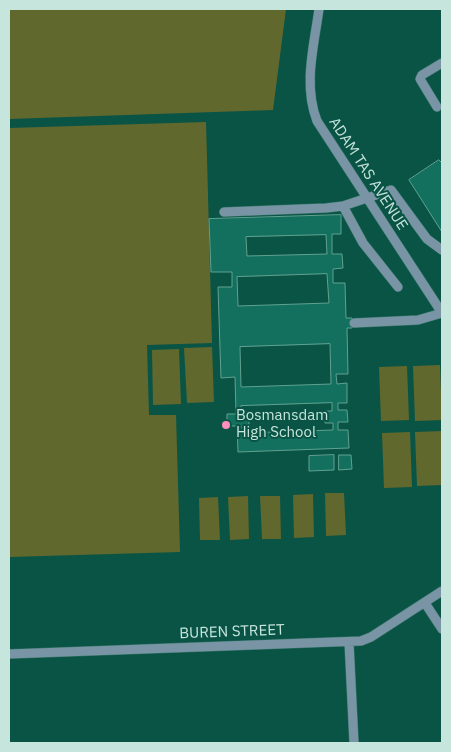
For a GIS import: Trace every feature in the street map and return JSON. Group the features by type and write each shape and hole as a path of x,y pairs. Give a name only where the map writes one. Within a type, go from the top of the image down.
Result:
{"street":[{"name":"ADAM TAS AVENUE","path":"319,9 310,81 312,103 322,129 366,197 438,298 442,313"},
{"path":"437,107 420,79 422,75 442,63"},
{"path":"224,212 343,206 392,190 427,239 442,250"},
{"path":"343,206 359,236 398,287"},
{"path":"354,323 418,320 442,313"},
{"name":"BUREN STREET","path":"9,654 349,642 366,639 442,591"},
{"path":"425,603 442,629"},
{"path":"349,642 354,743"}],"green space":[{"path":"9,9 286,9 273,110 9,119"},
{"path":"206,122 212,343 147,345 149,415 176,415 180,552 9,557 9,128"},
{"path":"212,347 214,402 187,403 184,348"},
{"path":"179,349 181,404 153,405 152,350"},
{"path":"440,365 442,420 415,421 413,366"},
{"path":"407,366 409,420 381,421 379,367"},
{"path":"442,431 442,485 417,486 415,432"},
{"path":"410,432 412,487 384,488 382,433"},
{"path":"325,493 344,493 346,535 326,536"},
{"path":"313,494 314,537 294,538 293,495"},
{"path":"248,496 249,539 230,540 228,497"},
{"path":"260,496 280,496 281,539 262,539"},
{"path":"218,497 220,540 200,540 199,498"}],"building":[{"path":"439,160 442,163 442,232 409,180"},
{"path":"341,215 341,234 332,234 332,254 342,254 343,268 333,269 333,283 345,283 346,318 352,318 352,328 347,328 348,374 336,374 337,384 347,383 347,403 338,403 338,410 347,410 348,422 338,422 338,430 348,430 349,448 238,452 237,426 227,426 227,414 236,414 235,377 221,378 218,287 232,287 232,272 211,272 209,219","holes":["326,235 327,254 247,256 246,237","327,274 329,303 238,306 237,277","330,344 331,384 241,387 240,347","332,403 332,411 325,411 325,423 333,423 333,430 243,433 242,426 249,425 249,414 242,414 241,406"]},
{"path":"334,455 334,470 309,471 309,456"},
{"path":"339,455 351,455 352,469 339,470"}],"place":[{"name":"Bosmansdam High School","path":"226,425"}]}
